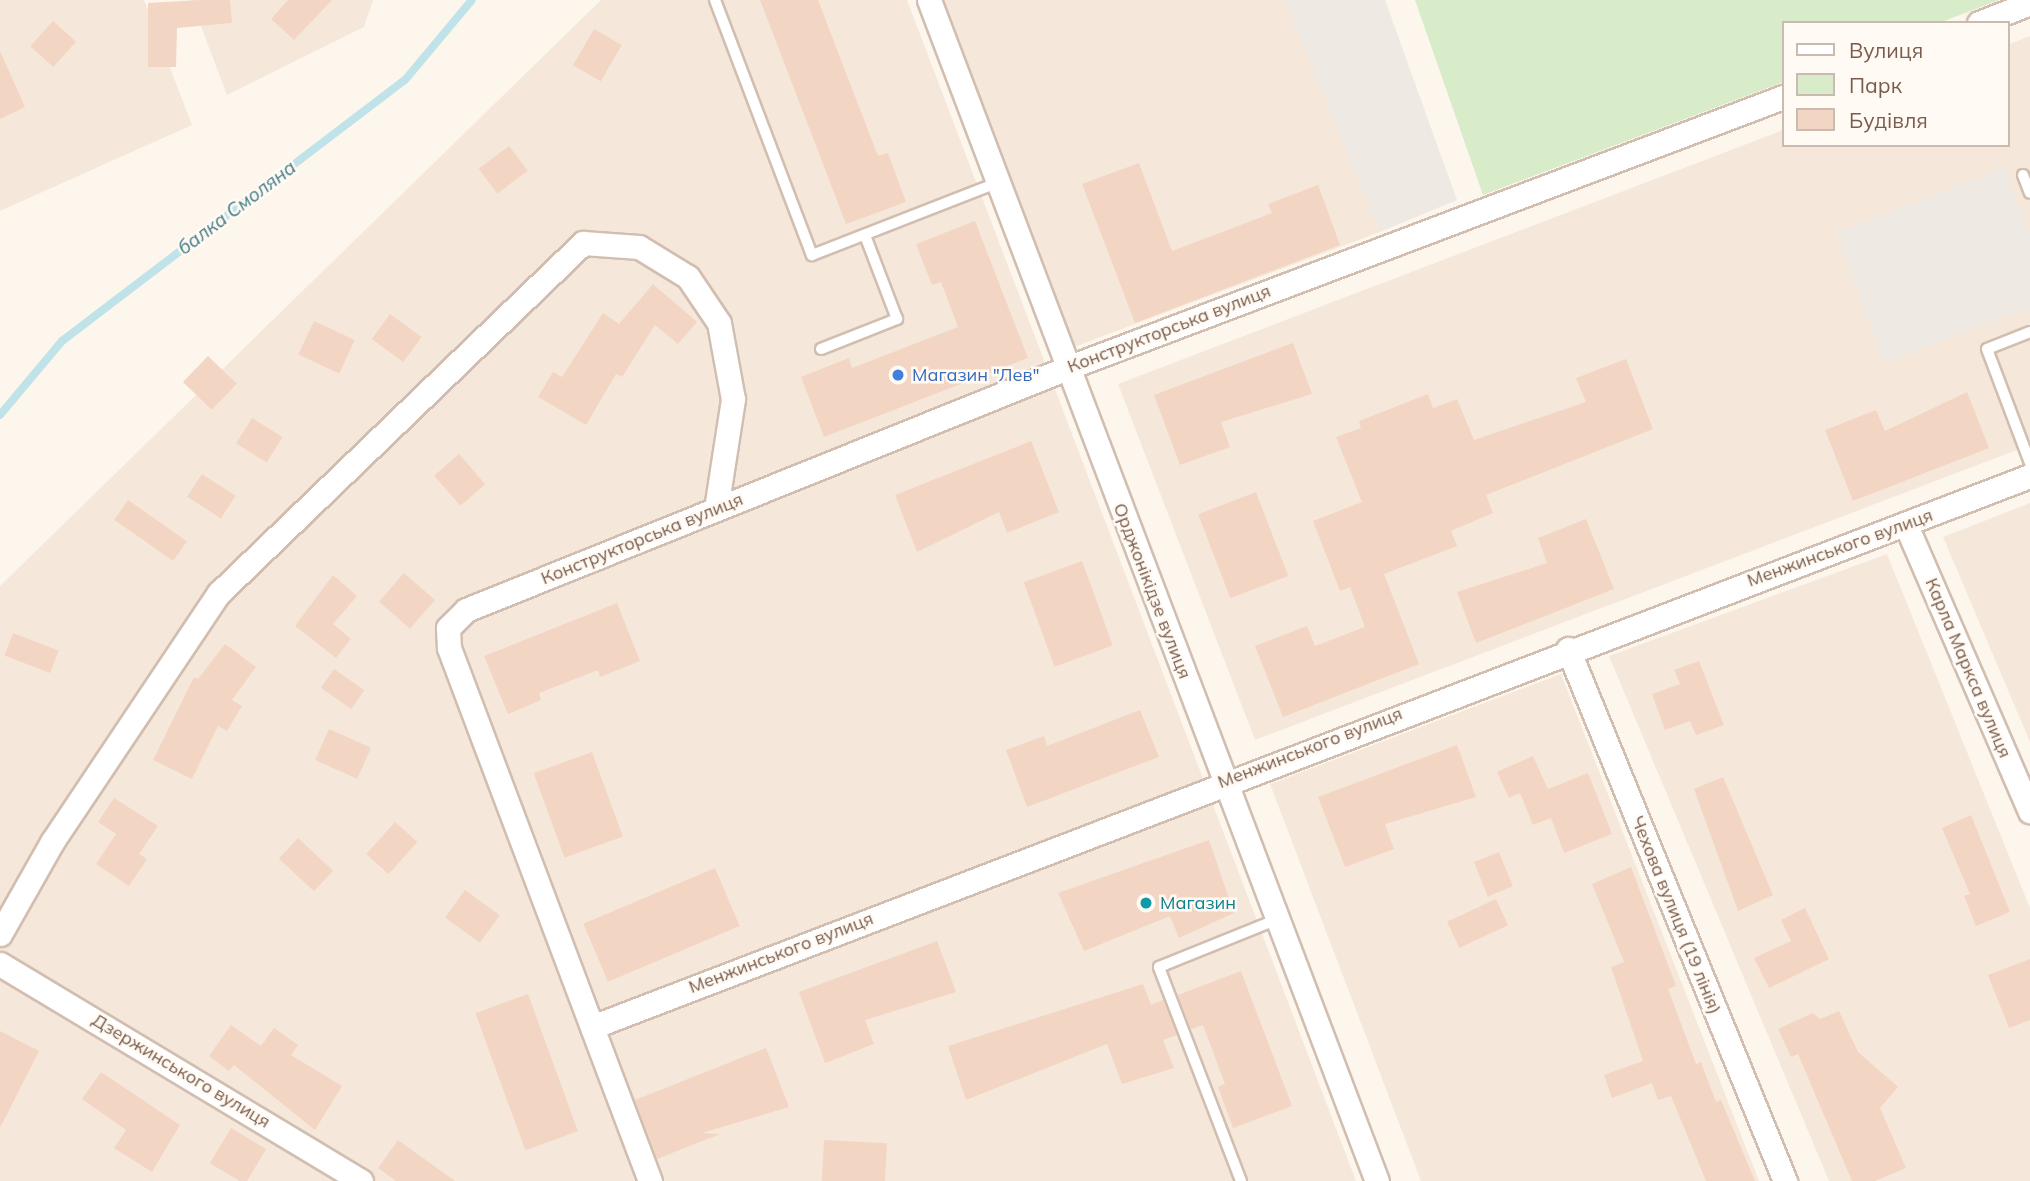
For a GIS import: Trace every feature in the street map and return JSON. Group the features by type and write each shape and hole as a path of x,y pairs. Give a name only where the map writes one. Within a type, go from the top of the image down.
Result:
{"street":[{"name":"Орджонікідзе вулиця","path":"929,0 1377,1181"},
{"path":"1984,21 2030,3"},
{"name":"Конструкторська вулиця","path":"592,1027 449,648 448,628 466,610 1067,368 1782,97"},
{"path":"0,934 52,842 219,593 583,243 639,247 688,277 719,323 733,399 716,509"},
{"name":"Менжинського вулиця","path":"592,1027 1568,649 2030,476"},
{"name":"Карла Маркса вулиця","path":"1906,524 2030,811"},
{"name":"Чехова вулиця (19 лiнiя)","path":"1568,649 1785,1181"},
{"name":"Дзержинського вулиця","path":"0,964 360,1181"},
{"path":"592,1027 650,1181"}],"lane":[{"path":"715,0 811,256 997,183"},
{"path":"2023,175 2030,192"},
{"path":"821,349 897,320 865,235"},
{"path":"2030,332 1987,349 2030,463"},
{"path":"1241,1181 1159,967 1278,919"}],"shaded area":[{"path":"0,0 144,0 192,125 0,211"},
{"path":"191,0 373,0 364,27 227,95"},
{"path":"601,0 907,0 1356,1181 0,1181 0,586"},
{"path":"944,0 1286,0 1380,232 1074,347"},
{"path":"1284,0 1385,0 1457,200 1380,232"},
{"path":"2030,36 2030,445 1255,740 1118,384 1782,130 1782,147 2009,147 2009,44"},
{"path":"2004,168 2030,236 2030,307 1885,363 1835,233"},
{"path":"2030,503 2030,742 1943,537"},
{"path":"1887,554 2030,908 2030,1181 1829,1181 1609,656"},
{"path":"1561,674 1759,1181 1421,1181 1270,784"}],"green space":[{"path":"1415,0 1999,0 1944,21 1782,21 1782,82 1483,195"}],"building":[{"path":"230,0 232,23 177,28 176,67 148,67 148,3"},
{"path":"288,0 332,0 294,40 271,19"},
{"path":"760,0 818,0 878,156 888,153 906,202 846,224"},
{"path":"53,21 76,42 53,67 30,46"},
{"path":"594,29 622,45 601,81 573,65"},
{"path":"0,51 25,107 0,119"},
{"path":"509,146 528,171 497,194 479,169"},
{"path":"1139,163 1172,251 1272,213 1268,204 1318,185 1340,245 1135,323 1082,184"},
{"path":"975,221 1028,358 824,437 801,377 849,358 852,368 958,327 941,282 932,285 916,244"},
{"path":"653,284 697,322 678,344 655,325 622,377 616,374 586,425 538,397 553,372 562,377 603,313 619,324"},
{"path":"390,314 422,337 403,362 372,339"},
{"path":"314,321 355,340 339,374 298,355"},
{"path":"1293,343 1312,394 1221,422 1230,447 1180,465 1154,395"},
{"path":"208,356 237,384 212,410 183,382"},
{"path":"1626,359 1653,429 1486,495 1493,513 1451,531 1457,546 1384,574 1419,664 1283,717 1255,646 1307,626 1315,646 1365,627 1350,587 1340,591 1313,521 1362,502 1336,437 1361,428 1359,421 1428,394 1433,408 1457,399 1474,440 1586,402 1576,378"},
{"path":"1967,392 1989,448 1853,501 1825,430 1876,410 1885,431"},
{"path":"252,418 283,437 267,463 236,443"},
{"path":"1031,441 1059,512 1007,533 999,512 917,552 895,495"},
{"path":"459,454 485,484 460,506 434,476"},
{"path":"202,474 236,496 221,518 187,497"},
{"path":"1256,492 1288,576 1230,598 1198,514"},
{"path":"128,500 187,541 173,561 114,520"},
{"path":"1586,519 1614,589 1476,643 1457,592 1547,563 1538,538"},
{"path":"1082,561 1113,646 1055,667 1024,582"},
{"path":"404,573 435,600 410,629 379,602"},
{"path":"333,575 357,596 333,624 351,639 336,658 295,626"},
{"path":"617,603 640,661 600,677 598,670 539,693 541,700 508,714 484,656"},
{"path":"13,633 59,651 50,673 4,655"},
{"path":"225,644 256,667 232,700 242,706 227,731 218,726 192,779 153,760 194,677 198,679"},
{"path":"1699,661 1724,725 1696,735 1690,721 1665,730 1652,694 1680,684 1674,670"},
{"path":"334,669 364,690 351,709 321,688"},
{"path":"1140,710 1159,757 1027,807 1006,750 1044,736 1047,746"},
{"path":"329,729 371,748 357,779 315,760"},
{"path":"1457,745 1476,797 1385,824 1394,849 1345,867 1318,797"},
{"path":"592,752 623,837 565,858 534,773"},
{"path":"1533,756 1548,789 1588,773 1612,834 1564,853 1551,818 1533,825 1520,793 1509,798 1497,772"},
{"path":"1723,777 1773,895 1738,911 1694,789"},
{"path":"114,798 158,826 139,854 147,859 129,886 96,864 116,834 98,822"},
{"path":"1971,815 2010,912 1976,926 1964,896 1970,894 1942,828"},
{"path":"395,822 417,842 389,874 366,854"},
{"path":"298,838 333,871 314,891 279,858"},
{"name":"Магазин","path":"1209,840 1234,913 1179,938 1170,916 1084,951 1058,893"},
{"path":"1499,852 1513,886 1488,896 1474,862"},
{"path":"1631,867 1676,986 1668,989 1696,1064 1701,1062 1716,1102 1721,1100 1755,1181 1706,1181 1671,1096 1658,1100 1652,1083 1612,1098 1604,1075 1643,1061 1611,967 1624,962 1592,884"},
{"path":"715,868 740,926 608,982 583,924"},
{"path":"465,890 500,915 480,943 445,918"},
{"path":"1496,899 1508,925 1459,948 1447,922"},
{"path":"1805,908 1829,959 1769,988 1754,958 1791,941 1781,920"},
{"path":"937,941 956,992 865,1020 874,1044 825,1063 799,992"},
{"path":"2030,959 2030,1020 2009,1028 1988,975"},
{"path":"1241,971 1292,1106 1233,1128 1218,1087 1225,1084 1203,1025 1191,1029 1178,995"},
{"path":"1143,984 1151,1005 1163,1000 1177,1035 1163,1040 1174,1068 1122,1084 1107,1044 966,1100 948,1046"},
{"path":"528,994 578,1131 525,1150 475,1013"},
{"path":"1839,1011 1858,1052 1898,1087 1880,1108 1906,1168 1875,1181 1852,1181 1798,1054 1791,1057 1778,1029 1813,1013 1820,1019"},
{"path":"231,1025 261,1046 274,1028 298,1045 291,1055 342,1086 315,1130 234,1065 229,1071 209,1056"},
{"path":"0,1031 39,1051 0,1128"},
{"path":"766,1048 789,1107 702,1133 720,1134 657,1159 635,1100"},
{"path":"101,1072 180,1125 152,1172 114,1148 126,1130 82,1099"},
{"path":"231,1128 266,1149 247,1181 240,1181 210,1163"},
{"path":"398,1140 455,1181 396,1181 378,1168"},
{"path":"824,1140 887,1143 885,1181 822,1181"}],"waterway":[{"name":"балка Смоляна","path":"0,415 62,341 405,80 472,0"}],"place":[{"name":"Магазин \"Лев\"","path":"898,375"},
{"name":"Магазин","path":"1146,903"}]}
